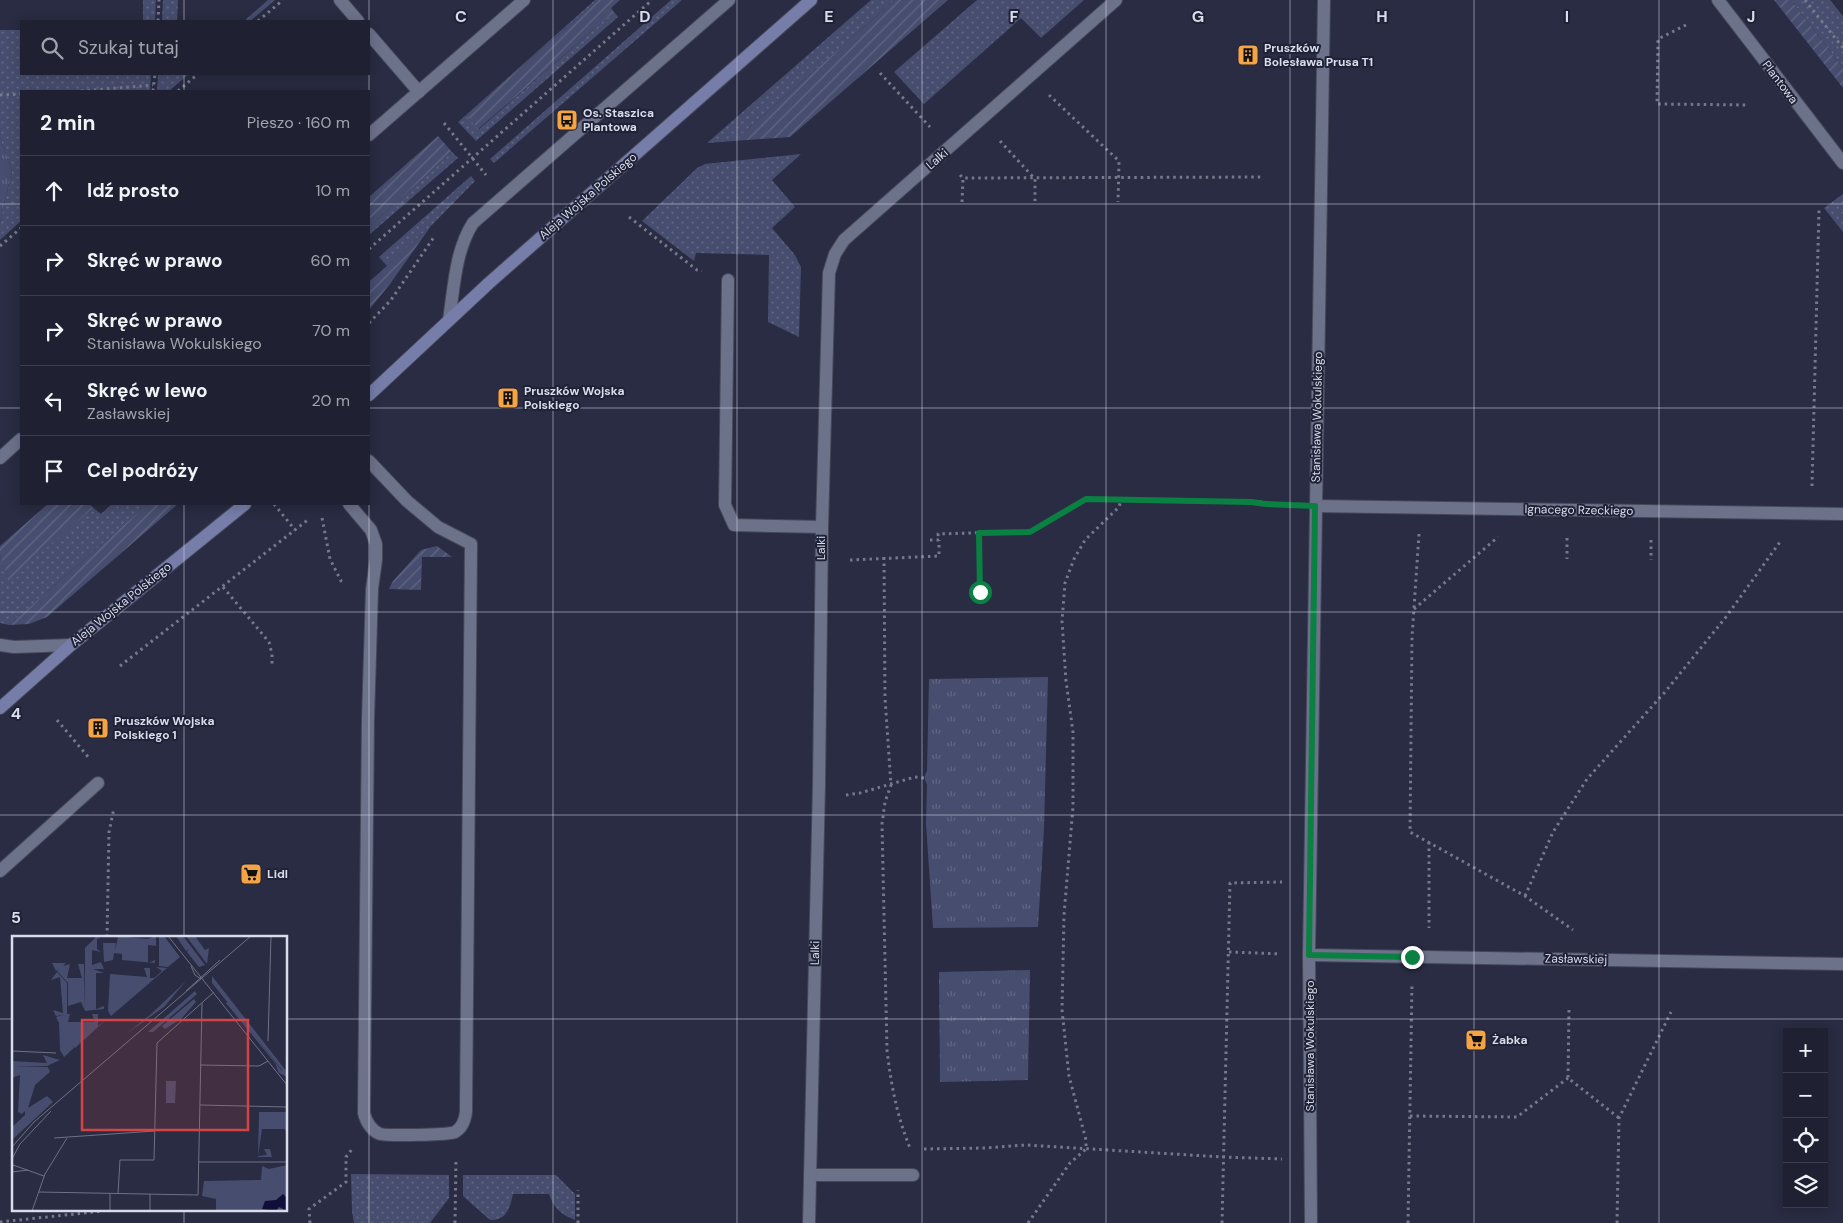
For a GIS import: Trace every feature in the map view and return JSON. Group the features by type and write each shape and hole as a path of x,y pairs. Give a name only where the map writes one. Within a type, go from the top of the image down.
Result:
{"main road":[{"name":"Aleja Wojska Polskiego","path":"370,395 488,283 812,0"},
{"name":"Aleja Wojska Polskiego","path":"0,708 71,645 243,505"}],"street":[{"path":"340,0 357,20"},
{"path":"370,134 524,0"},
{"path":"449,320 462,244 474,223 729,0"},
{"name":"Lalki","path":"809,1223 819,784 822,527 829,273 835,254 844,240 1116,0"},
{"name":"Stanisława Wokulskiego","path":"1311,1223 1309,955 1324,0"},
{"name":"Plantowa","path":"1718,0 1843,164"},
{"path":"370,35 419,92"},
{"path":"728,280 725,505 734,525 822,527"},
{"path":"0,458 20,439"},
{"path":"350,505 371,530 374,538 376,560 372,583 368,719 364,1113 370,1126 382,1134 446,1134 457,1131 464,1121 466,1102 471,544 438,527 407,502 370,462"},
{"name":"Ignacego Rzeckiego","path":"1315,506 1843,514"},
{"path":"0,645 14,647 71,645"},
{"path":"0,871 98,783"},
{"name":"Zasławskiej","path":"1309,955 1843,964"},
{"path":"810,1174 913,1175"}],"path":[{"path":"158,20 159,0"},
{"path":"259,20 283,0"},
{"path":"370,248 652,0"},
{"path":"1805,0 1843,48"},
{"path":"1686,25 1658,39 1657,104 1748,105"},
{"path":"880,72 935,133"},
{"path":"153,90 155,75"},
{"path":"179,90 197,75"},
{"path":"95,90 153,86"},
{"path":"1045,91 1119,161 1118,202"},
{"path":"0,95 20,94"},
{"path":"994,135 1035,179 1035,201"},
{"path":"954,169 963,178 1263,177"},
{"path":"962,202 963,178"},
{"path":"1812,513 1819,210"},
{"path":"629,217 697,270 728,280"},
{"path":"0,246 20,229"},
{"path":"842,561 884,557 939,556 938,534 1030,532 1086,499 1251,502 1315,506"},
{"path":"1028,1223 1070,1163 1086,1149 1086,1140 1069,1076 1062,1010 1064,915 1073,807 1073,741 1062,621 1065,583 1074,559 1085,540 1119,507 1122,500"},
{"path":"275,505 295,530"},
{"path":"322,518 330,559 341,581 347,585 372,583"},
{"path":"120,666 309,519"},
{"path":"1419,526 1413,610 1410,832 1525,896 1575,931"},
{"path":"1567,529 1567,559"},
{"path":"1651,532 1651,560"},
{"path":"979,533 980,592"},
{"path":"1413,610 1501,534"},
{"path":"930,540 939,540"},
{"path":"1525,896 1553,832 1587,779 1665,692 1720,625 1781,540"},
{"path":"884,557 885,698 891,785 885,802 882,824 887,1050 890,1082 899,1119 910,1149"},
{"path":"223,587 269,642 272,666"},
{"path":"57,720 94,764"},
{"path":"838,796 860,793 915,777 925,778"},
{"path":"107,936 109,832 116,800"},
{"path":"1428,842 1429,934"},
{"path":"1222,1223 1230,883 1310,881"},
{"path":"1229,952 1309,955"},
{"path":"1408,1223 1412,981"},
{"path":"1568,1078 1569,1010"},
{"path":"1617,1223 1619,1118 1670,1012"},
{"path":"1410,1116 1517,1117 1568,1078"},
{"path":"1568,1078 1619,1118"},
{"path":"455,1223 457,1131"},
{"path":"900,1149 984,1148 1026,1144 1223,1158 1311,1160"},
{"path":"310,1223 309,1209 346,1182 346,1158"},
{"path":"578,1190 578,1223"},
{"path":"0,1222 103,1210"}],"green space":[{"path":"143,0 156,0 155,20 143,20"},
{"path":"163,0 178,0 177,20 162,20"},
{"path":"268,0 275,0 251,20 245,20"},
{"path":"595,0 598,0 466,115 479,129 614,12 618,17 476,141 458,122"},
{"path":"598,0 620,0 611,8 614,12 478,129 466,115"},
{"path":"671,0 682,0 494,163 490,159"},
{"path":"871,0 895,0 734,141 707,143"},
{"path":"895,0 948,0 790,137 734,141"},
{"path":"977,0 1084,0 1041,38 1021,18 924,104 894,72"},
{"path":"1774,0 1791,0 1843,68 1843,88"},
{"path":"1791,0 1830,0 1843,16 1843,68"},
{"path":"0,30 20,30 20,75 151,75 150,90 20,90 20,222 0,240 0,222 12,171 0,138"},
{"path":"158,75 188,75 170,90 157,90"},
{"path":"438,136 452,152 370,226 370,196"},
{"path":"0,138 12,171 0,222"},
{"path":"452,152 458,158 370,234 370,226"},
{"path":"801,154 772,180 795,207 772,228 795,255 801,267 799,337 768,322 769,255 696,253 694,261 642,221 697,168 705,164"},
{"path":"471,176 475,181 431,226 387,266 379,257"},
{"path":"1843,194 1843,232 1824,208"},
{"path":"431,226 370,309 370,281"},
{"path":"47,505 90,505 93,508 8,581 0,555 0,546"},
{"path":"90,505 101,514 111,505 147,505 9,625 0,623 0,555 8,580 92,508"},
{"path":"147,505 177,505 47,617 29,624 9,625"},
{"path":"437,546 452,557 422,557 421,590 389,589 393,581 421,550"},
{"path":"1048,677 1044,829 1038,927 933,928 926,824 927,784 925,781 927,771 929,679"},
{"path":"1030,970 1028,1080 940,1082 939,972"},
{"path":"351,1174 449,1175 449,1198 430,1223 354,1223"},
{"path":"463,1175 556,1175 575,1194 575,1220 558,1210 549,1194 513,1194 509,1208 504,1216 496,1220 490,1220 463,1196"}],"place":[{"name":"Pruszków Bolesława Prusa T1","path":"1248,55"},
{"name":"Os. Staszica Plantowa","path":"567,120"},
{"name":"Pruszków Wojska Polskiego","path":"508,398"},
{"name":"Pruszków Wojska Polskiego 1","path":"98,728"},
{"name":"Lidl","path":"251,874"},
{"name":"Żabka","path":"1476,1040"}],"route":[{"path":"980,592 979,533 1030,532 1086,499 1251,502 1315,506 1309,955 1412,957"}]}
